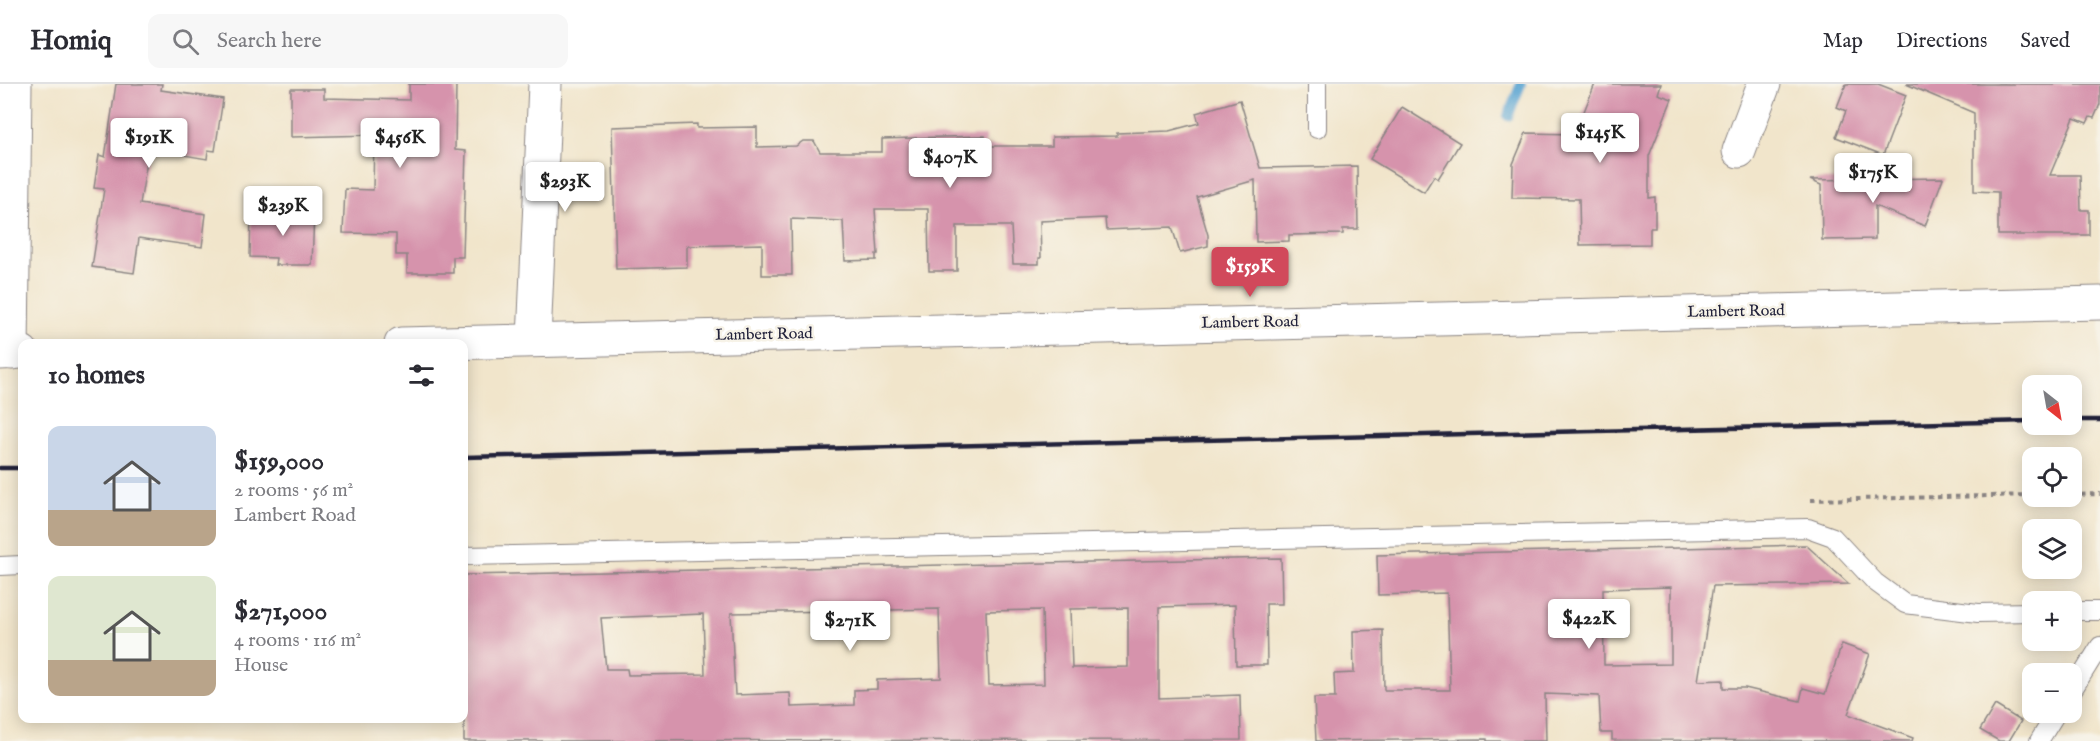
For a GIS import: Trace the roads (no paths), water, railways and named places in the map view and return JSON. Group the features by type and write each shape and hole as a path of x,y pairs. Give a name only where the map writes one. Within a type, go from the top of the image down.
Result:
{"main road":[{"path":"11,353 15,84"},
{"path":"534,340 545,84"},
{"path":"1739,151 1764,84"},
{"name":"Lambert Road","path":"468,342 2100,303"}],"lane":[{"path":"1317,84 1317,129"},
{"path":"468,556 1808,528 1833,537 1875,582 1905,604 1978,613 2022,612"},
{"path":"0,566 18,566"},
{"path":"2082,611 2100,611"},
{"path":"2082,675 2100,646"},
{"path":"2039,741 2051,723"}],"waterway":[{"path":"1508,116 1521,84"}],"railway":[{"path":"2082,420 2100,420"},
{"path":"468,457 2022,421"},
{"path":"0,468 18,468"}]}
